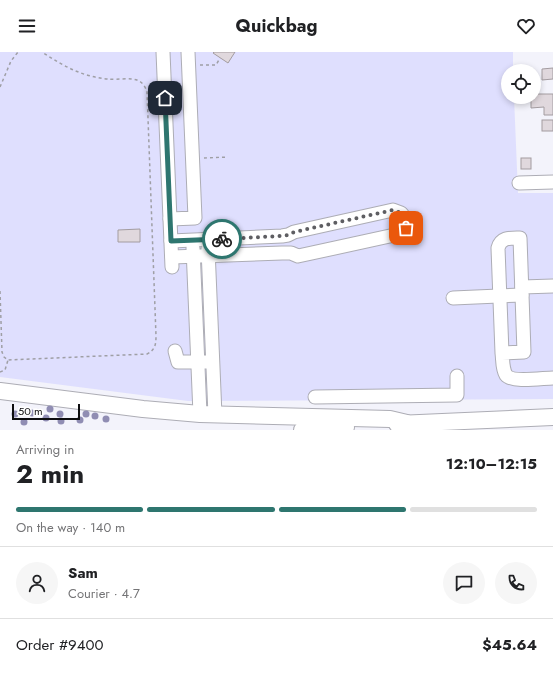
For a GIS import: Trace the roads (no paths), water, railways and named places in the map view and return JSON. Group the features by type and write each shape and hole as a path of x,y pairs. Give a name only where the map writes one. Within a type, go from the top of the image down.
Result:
{"main road":[{"path":"3,396 207,414 390,419 407,423"},
{"path":"302,430 407,423 553,417"},
{"path":"498,430 506,428 553,425"}],"street":[{"path":"163,52 170,219 171,241 172,262 194,256 291,253 298,256 399,234 406,228 406,219 401,213 393,210 294,232 288,235 171,241"},
{"path":"170,219 195,218 188,52"},
{"path":"523,179 553,182"},
{"path":"288,235 291,253"},
{"path":"502,353 524,352 520,238 504,239 500,242 498,248 502,353 503,367 507,376 514,380 553,378"},
{"path":"207,414 213,362 208,239"},
{"path":"193,240 198,362 207,414"},
{"path":"453,298 500,296 553,286"},
{"path":"175,351 178,362 213,362"},
{"path":"322,394 457,395 457,376"}]}
